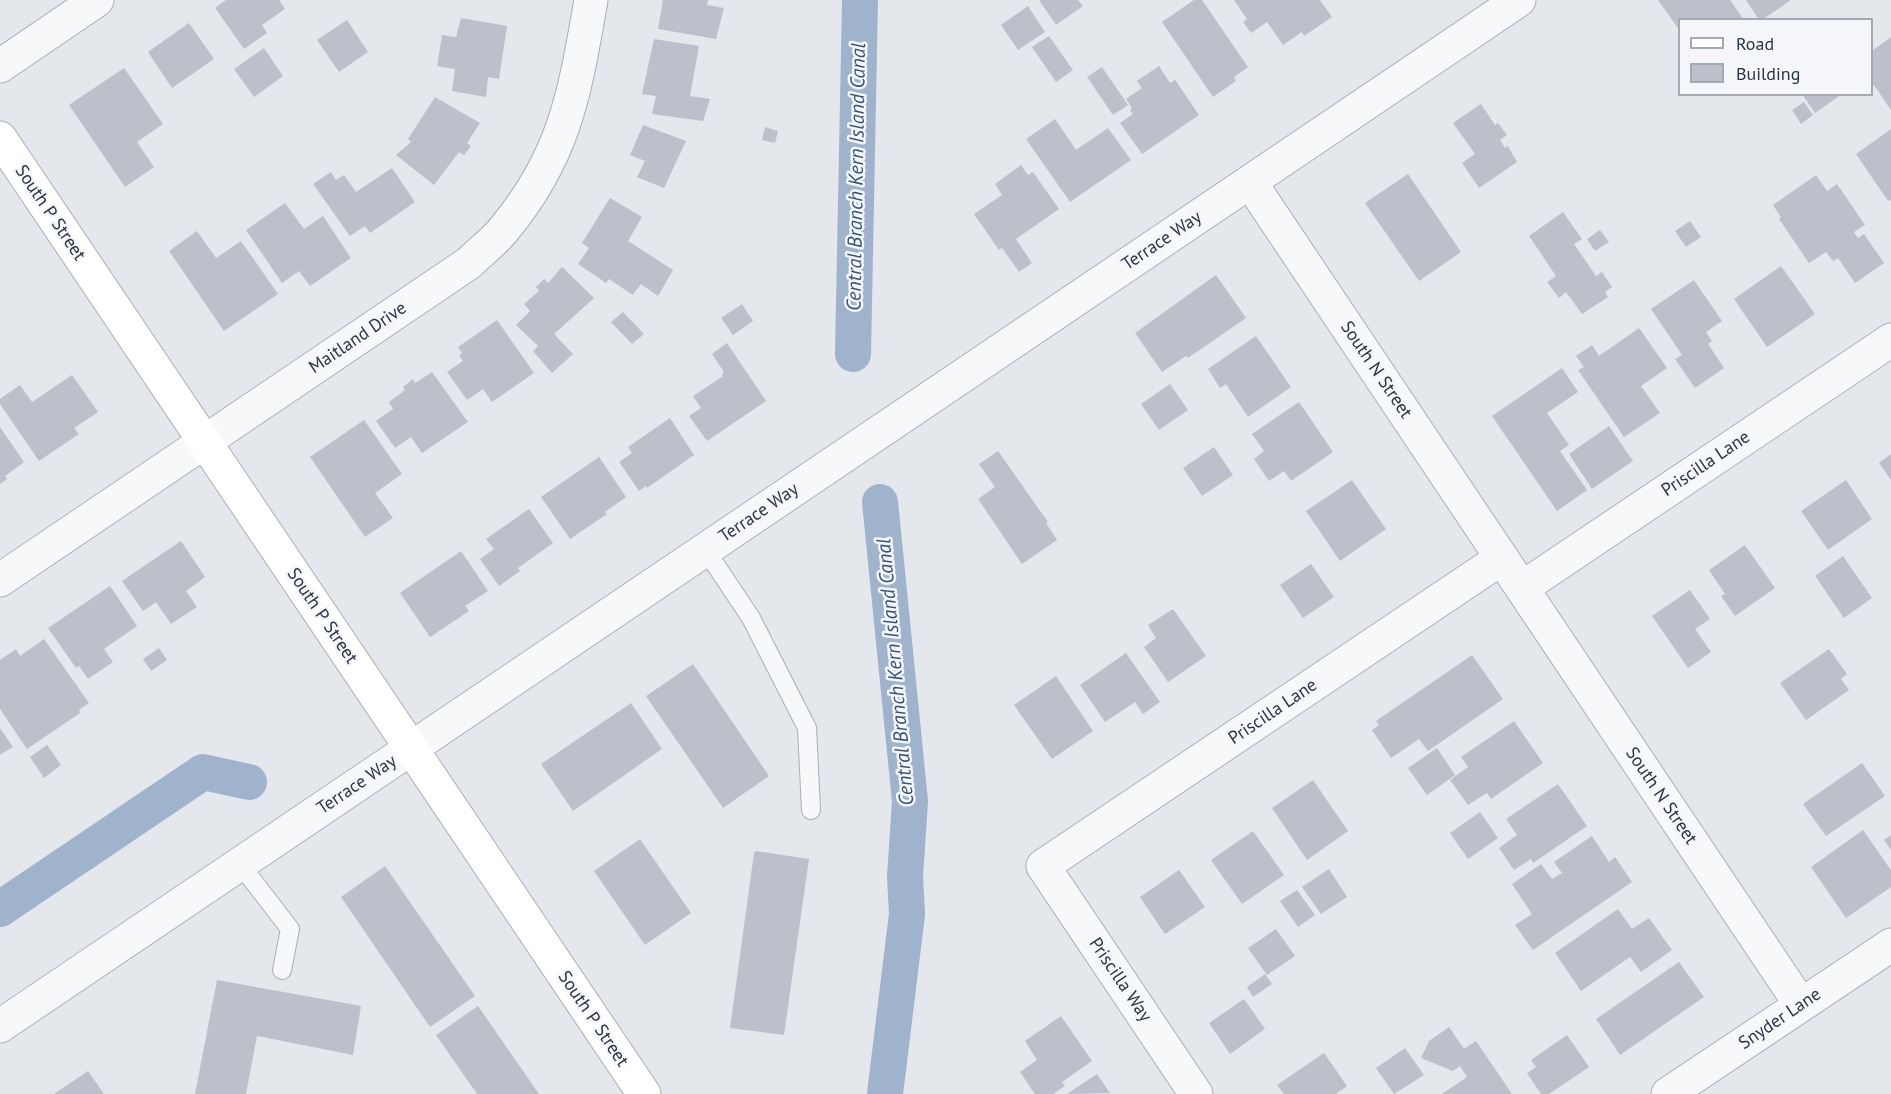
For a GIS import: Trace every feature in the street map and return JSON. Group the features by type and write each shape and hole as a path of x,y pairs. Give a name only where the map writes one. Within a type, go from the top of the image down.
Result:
{"street":[{"path":"0,66 97,0"},
{"name":"Maitland Drive","path":"0,580 469,263 504,230 533,191 554,154 569,114 591,0"},
{"name":"Terrace Way","path":"0,1026 1519,0"},
{"name":"South P Street","path":"0,138 644,1094"},
{"name":"South N Street","path":"1251,182 1801,1005"},
{"name":"Priscilla Lane","path":"1522,588 1891,340"},
{"name":"Priscilla Lane","path":"1043,866 1502,558"},
{"name":"Priscilla Way","path":"1043,866 1196,1094"},
{"name":"Snyder Lane","path":"1668,1094 1891,945"}],"lane":[{"path":"705,549 751,618 807,728 811,810"},
{"path":"240,864 290,928 282,970"}],"building":[{"path":"226,0 279,0 285,9 262,25 267,33 244,49 215,8"},
{"path":"663,0 708,0 707,5 724,8 716,39 658,29"},
{"path":"1039,0 1078,0 1083,6 1056,25"},
{"path":"1194,0 1202,0 1248,67 1234,77 1236,81 1213,97 1162,22"},
{"path":"1234,0 1320,0 1332,17 1304,36 1302,32 1283,45 1267,22 1251,33 1243,22 1247,19"},
{"path":"1658,0 1730,0 1743,18 1678,18 1678,28"},
{"path":"1746,0 1791,0 1765,18 1758,18"},
{"path":"1028,6 1045,32 1018,50 1001,25"},
{"path":"461,18 507,26 499,79 488,77 486,97 452,91 455,69 437,66 442,35 456,37"},
{"path":"347,20 368,52 339,72 317,40"},
{"path":"189,23 214,59 172,88 148,52"},
{"path":"1049,36 1073,70 1056,82 1032,47"},
{"path":"1891,37 1891,110 1873,86 1873,50"},
{"path":"654,39 699,46 690,96 710,99 703,121 652,114 656,96 642,94"},
{"path":"264,48 283,76 254,97 234,69"},
{"path":"1159,66 1170,83 1175,80 1199,115 1142,154 1120,123 1133,114 1126,99 1142,88 1137,81"},
{"path":"1102,67 1128,105 1113,115 1087,77"},
{"path":"124,68 163,124 137,142 154,167 125,187 69,105"},
{"path":"1803,96 1839,96 1815,113"},
{"path":"435,97 480,123 467,143 471,146 464,155 459,152 434,185 396,155 411,142 408,139"},
{"path":"1804,102 1813,115 1801,124 1792,110"},
{"path":"1481,104 1495,125 1498,123 1507,135 1500,140 1505,148 1508,146 1517,162 1479,188 1462,163 1475,154 1453,123"},
{"path":"1055,119 1076,150 1108,128 1131,160 1070,202 1026,139"},
{"path":"643,125 686,141 664,188 637,177 645,161 630,155"},
{"path":"765,127 778,131 775,143 762,140"},
{"path":"1891,129 1891,200 1888,201 1856,154"},
{"path":"1021,165 1028,175 1033,172 1059,209 1016,239 1032,263 1019,272 1002,248 999,250 974,214 1002,195 995,184"},
{"path":"392,168 415,202 370,233 365,226 350,236 313,184 331,172 336,180 344,175 356,192"},
{"path":"1408,174 1461,252 1419,281 1365,203"},
{"path":"1816,175 1827,191 1837,184 1865,225 1854,232 1858,238 1864,234 1884,263 1855,283 1838,258 1833,261 1826,252 1809,263 1779,219 1781,217 1773,205"},
{"path":"610,198 642,217 628,241 673,270 658,296 641,284 633,295 609,279 606,283 578,264 589,248 582,243"},
{"path":"285,203 304,229 323,216 351,258 310,286 299,271 282,283 246,230"},
{"path":"1563,212 1582,239 1574,244 1596,276 1602,272 1612,287 1605,292 1608,297 1582,314 1566,292 1559,298 1547,282 1556,276 1529,236"},
{"path":"1690,221 1701,237 1686,247 1675,231"},
{"path":"1600,230 1609,242 1595,251 1587,239"},
{"path":"197,231 216,258 241,241 278,294 224,331 169,251"},
{"path":"1781,266 1815,314 1767,347 1734,299"},
{"path":"562,267 594,298 554,334 573,354 552,373 533,351 538,346 516,325 530,311 524,304 539,291 536,287 544,279 548,283"},
{"path":"1216,275 1246,318 1188,358 1186,356 1162,372 1135,333"},
{"path":"1694,280 1722,321 1706,332 1712,341 1708,344 1724,368 1695,388 1675,359 1682,355 1651,309"},
{"path":"742,304 753,321 733,335 721,318"},
{"path":"623,312 644,334 632,344 611,322"},
{"path":"497,320 534,373 492,402 483,389 467,400 447,372 463,361 459,356 462,353 458,347"},
{"path":"1639,328 1667,368 1641,386 1660,413 1624,437 1578,370 1584,367 1576,356 1592,345 1599,356"},
{"path":"1256,336 1291,387 1248,417 1226,384 1220,388 1208,369"},
{"path":"727,343 766,401 707,441 689,416 701,408 693,396 723,376 724,372 712,354"},
{"path":"1562,368 1578,392 1547,413 1569,445 1560,451 1587,490 1557,511 1492,416"},
{"path":"432,372 468,422 422,453 411,437 395,448 376,421 393,409 389,402 405,390 403,387 413,379 415,383"},
{"path":"72,375 98,412 74,428 79,434 39,461 0,404 0,399 20,385 32,402"},
{"path":"1170,384 1188,410 1159,430 1141,404"},
{"path":"1299,402 1333,452 1291,481 1284,471 1269,481 1254,459 1264,451 1252,434"},
{"path":"670,418 694,455 647,488 646,486 639,491 619,462 632,453 628,447"},
{"path":"364,420 402,474 375,493 393,518 365,537 310,457"},
{"path":"1609,426 1633,461 1592,489 1569,454"},
{"path":"0,427 24,462 5,476 7,479 0,484"},
{"path":"1214,447 1233,475 1202,496 1183,468"},
{"path":"998,451 1048,522 1046,523 1057,540 1022,564 978,499 995,487 979,464"},
{"path":"1891,454 1891,480 1879,463"},
{"path":"599,457 626,497 605,512 607,514 570,539 541,497"},
{"path":"1352,480 1386,529 1340,561 1306,511"},
{"path":"1846,480 1872,519 1828,550 1801,511"},
{"path":"529,509 553,543 518,568 520,571 499,586 480,559 494,549 486,539"},
{"path":"181,541 205,577 186,591 197,607 171,624 156,602 143,611 122,581"},
{"path":"1745,545 1775,588 1735,616 1721,596 1725,594 1709,570"},
{"path":"461,551 488,591 465,606 469,611 430,637 400,593"},
{"path":"1843,556 1872,598 1844,618 1815,576"},
{"path":"1311,564 1334,597 1303,618 1280,585"},
{"path":"110,586 137,626 104,649 113,662 88,679 79,666 76,668 48,628"},
{"path":"1690,590 1710,619 1695,629 1711,652 1688,668 1652,616"},
{"path":"1173,609 1206,656 1168,682 1144,647 1156,638 1148,625"},
{"path":"44,639 89,703 79,710 80,713 27,749 0,709 0,660 16,649 20,656"},
{"path":"159,648 167,660 151,671 143,659"},
{"path":"1829,649 1847,674 1841,679 1849,690 1806,720 1780,683"},
{"path":"1126,653 1160,702 1143,714 1135,702 1105,722 1080,685"},
{"path":"1472,655 1503,699 1428,751 1419,739 1391,758 1372,730 1379,725 1376,721"},
{"path":"693,664 769,776 723,808 646,696"},
{"path":"1056,676 1093,731 1052,759 1014,705"},
{"path":"631,703 662,749 573,811 541,764"},
{"path":"1514,721 1543,763 1491,799 1487,793 1468,805 1450,780 1468,767 1461,757"},
{"path":"0,728 13,747 0,755"},
{"path":"47,745 61,765 44,778 30,757"},
{"path":"1437,748 1455,775 1427,795 1408,768"},
{"path":"1862,763 1885,796 1826,836 1803,804"},
{"path":"1313,780 1348,831 1307,860 1272,808"},
{"path":"1558,784 1587,826 1533,863 1531,859 1514,870 1499,848 1517,835 1506,819"},
{"path":"1480,812 1498,838 1468,859 1450,833"},
{"path":"1863,830 1891,870 1891,887 1846,918 1811,867"},
{"path":"1253,831 1284,875 1242,904 1211,860"},
{"path":"1891,835 1891,850 1884,840"},
{"path":"1592,836 1609,862 1615,857 1632,882 1533,950 1515,925 1532,914 1512,884 1541,864 1552,879 1562,873 1554,862"},
{"path":"640,839 691,913 645,945 594,871"},
{"path":"756,851 809,859 784,1035 730,1028"},
{"path":"385,866 475,996 430,1027 341,897"},
{"path":"1329,869 1347,897 1321,914 1302,887"},
{"path":"1179,870 1205,907 1165,934 1140,897"},
{"path":"1297,890 1315,915 1298,927 1280,901"},
{"path":"1618,909 1632,929 1649,918 1672,950 1641,972 1630,957 1581,991 1555,953"},
{"path":"1276,929 1295,956 1267,975 1248,948"},
{"path":"1679,962 1704,997 1620,1055 1596,1019"},
{"path":"1265,974 1272,984 1253,997 1247,987"},
{"path":"217,980 361,1006 353,1055 257,1036 246,1094 195,1094"},
{"path":"1244,999 1265,1029 1230,1054 1209,1023"},
{"path":"478,1006 539,1094 477,1094 436,1035"},
{"path":"1061,1016 1092,1061 1062,1082 1065,1086 1053,1094 1035,1094 1020,1072 1037,1060 1025,1041"},
{"path":"1449,1027 1464,1049 1476,1041 1512,1094 1442,1094 1467,1077 1460,1066 1453,1071 1421,1058 1429,1041"},
{"path":"1567,1035 1589,1067 1549,1094 1541,1094 1527,1073 1536,1067 1531,1060"},
{"path":"1405,1048 1424,1075 1394,1094 1376,1068"},
{"path":"1324,1053 1347,1086 1336,1094 1284,1094 1277,1085"},
{"path":"88,1071 104,1094 54,1094"},
{"path":"1097,1074 1110,1093 1067,1094"}],"waterway":[{"name":"Central Branch Kern Island Canal","path":"853,354 860,0"},
{"name":"Central Branch Kern Island Canal","path":"880,502 910,801 905,877 907,914 885,1094"},
{"path":"0,909 203,772 249,782"}]}
